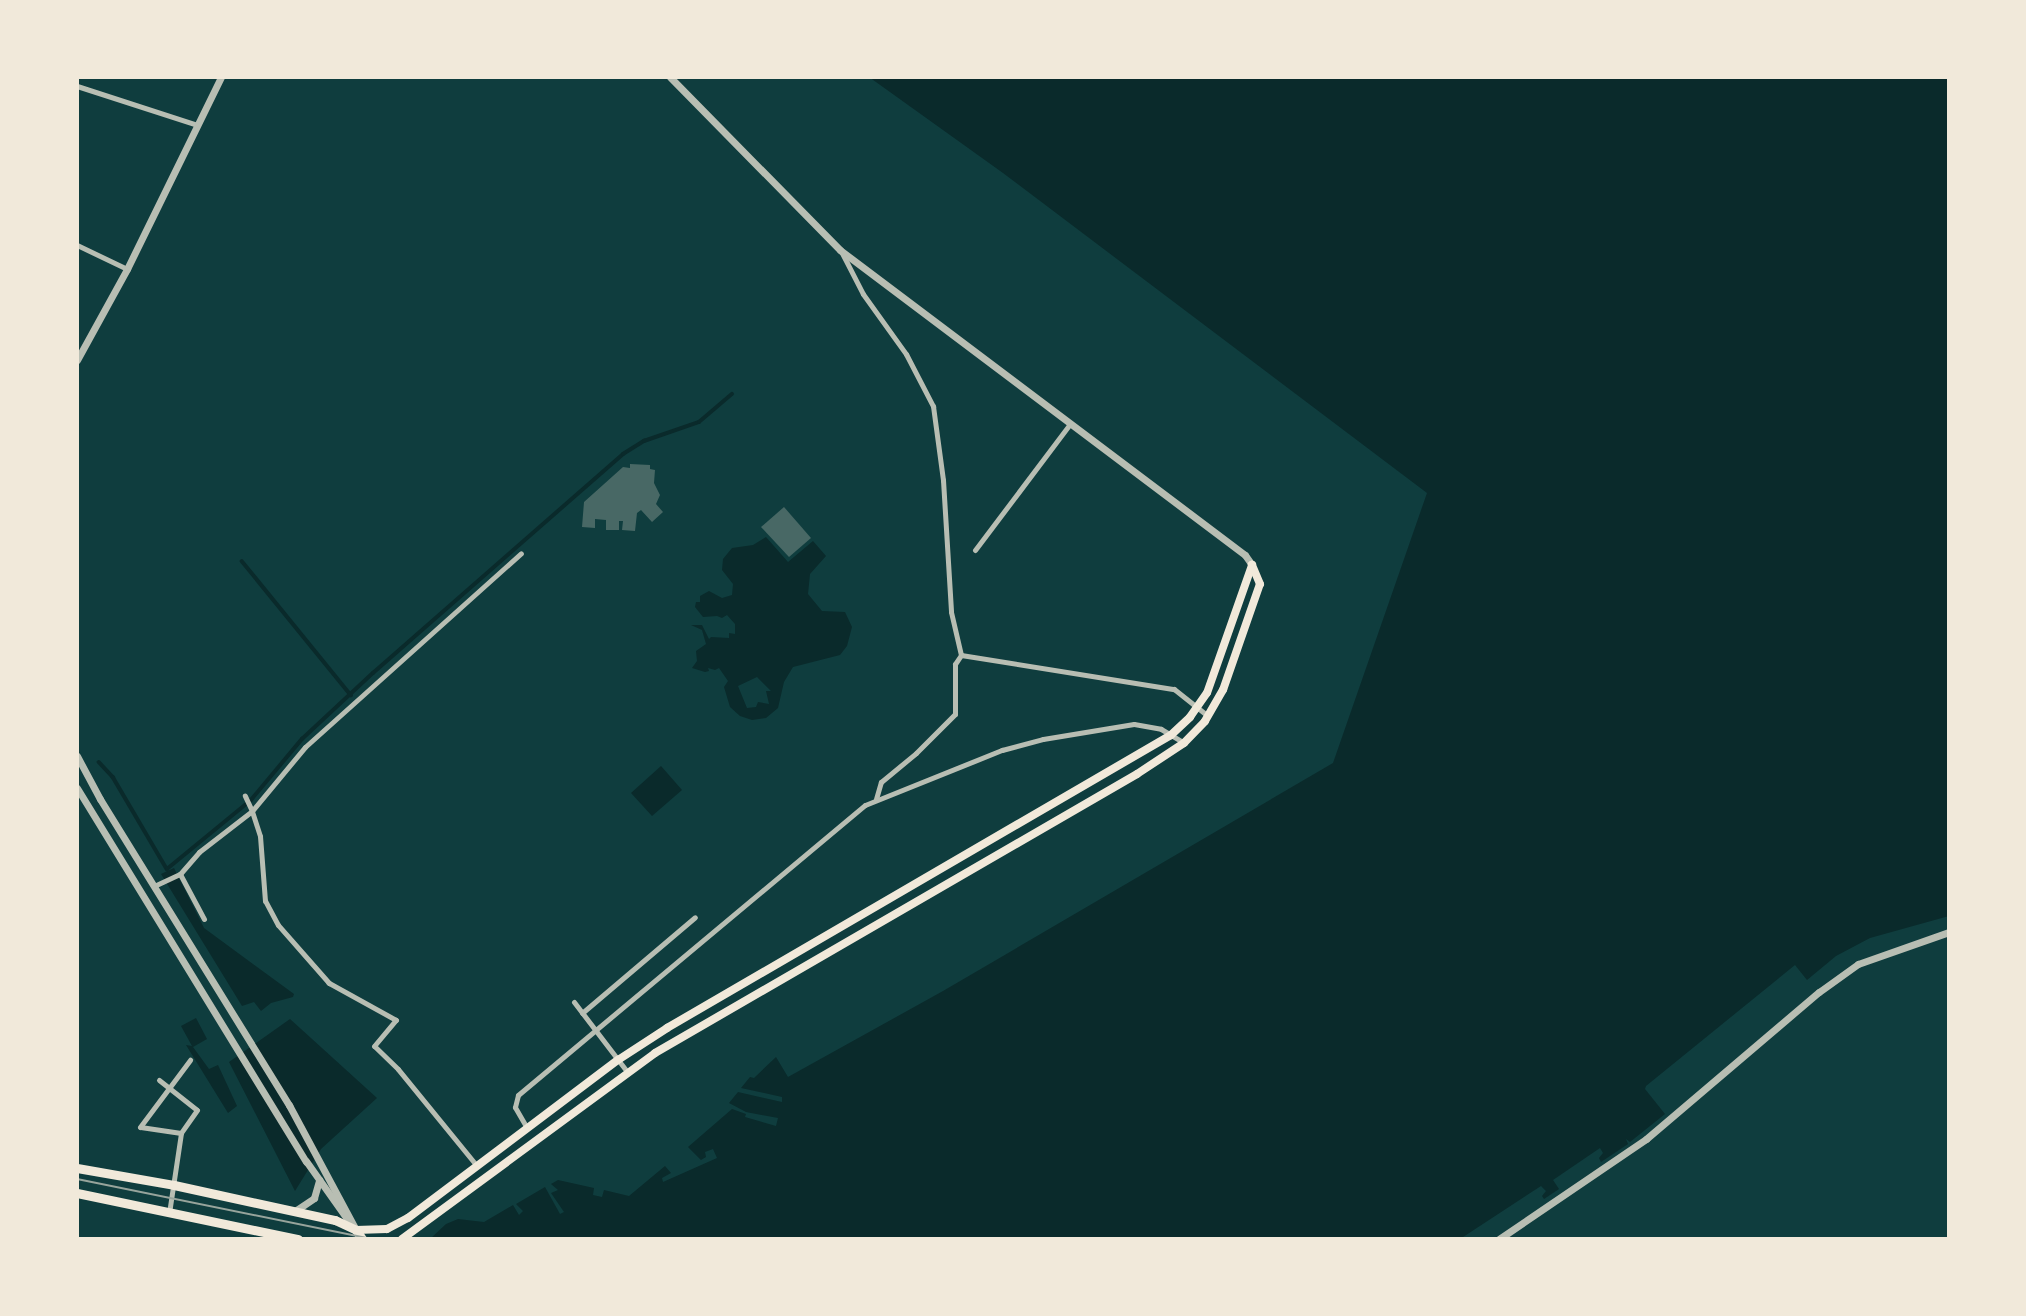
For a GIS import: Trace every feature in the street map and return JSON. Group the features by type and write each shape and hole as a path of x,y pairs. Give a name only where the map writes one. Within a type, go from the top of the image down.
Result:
{"main road":[{"path":"77,1168 295,1211 335,1220 356,1230 387,1229 477,1166 618,1060 709,1003 1171,735 1198,707 1217,670 1252,565"},
{"path":"402,1239 628,1073 693,1030 1137,774 1184,743 1208,716 1223,690 1259,584 1252,565"},
{"path":"77,1193 298,1239"},
{"path":"356,1230 362,1239"}],"street":[{"path":"77,360 127,269 221,77"},
{"path":"670,77 840,250 1245,555 1252,565"},
{"path":"77,86 198,125"},
{"path":"77,245 127,269"},
{"path":"840,250 863,294 906,354 933,406 943,480 951,612 961,655 955,664 955,714 916,753 881,782 876,799"},
{"path":"975,551 1070,424"},
{"path":"154,886 180,874 199,852 252,811 305,747 521,553"},
{"path":"961,655 1174,689 1208,716"},
{"path":"527,1128 515,1107 518,1095 876,799 1002,750 1043,739 1134,724 1161,729 1184,743"},
{"path":"77,756 251,1042 356,1230"},
{"path":"77,788 306,1161 356,1230"},
{"path":"245,796 260,836 265,901 278,925 329,983 396,1020 374,1046 406,1078 477,1166"},
{"path":"180,874 204,919"},
{"path":"582,1013 695,917"},
{"path":"1499,1239 1646,1139 1819,992 1858,964 1949,932"},
{"path":"574,1002 628,1073"},
{"path":"181,1133 140,1127 190,1060"},
{"path":"159,1080 197,1110 181,1133 169,1213"},
{"path":"295,1211 314,1198 319,1180"}],"water":[{"path":"869,77 1949,77 1949,916 1870,938 1836,956 1807,980 1795,965 1646,1086 1645,1089 1665,1114 1630,1142 1626,1139 1628,1144 1601,1162 1599,1158 1603,1153 1600,1148 1553,1180 1559,1189 1544,1199 1542,1196 1546,1191 1541,1186 1460,1239 430,1239 446,1224 458,1219 484,1222 513,1205 519,1215 523,1211 516,1204 545,1187 560,1214 564,1212 551,1193 558,1190 551,1184 558,1180 594,1188 593,1195 602,1197 604,1190 629,1196 665,1166 671,1173 662,1178 663,1182 717,1158 713,1149 705,1152 706,1157 701,1160 688,1147 732,1109 746,1114 745,1117 776,1126 778,1118 746,1112 729,1103 738,1092 782,1102 782,1097 741,1088 750,1077 754,1078 776,1057 788,1077 943,991 1333,763 1427,493 1003,173"},
{"path":"766,537 788,562 813,541 826,556 810,574 808,594 822,611 845,612 852,627 847,646 840,655 793,667 784,682 778,708 766,718 752,720 740,716 730,707 724,687 728,681 719,668 708,668 709,671 705,672 692,668 697,661 696,651 706,644 702,630 691,625 702,625 709,639 729,638 729,633 735,634 735,624 727,615 722,618 703,617 695,607 696,602 700,602 700,596 709,591 722,598 732,595 733,584 722,570 723,559 732,548 753,545","holes":["757,677 771,691 766,691 769,704 758,702 756,707 747,708 738,686"]},
{"path":"661,766 682,790 652,816 631,793"},
{"path":"174,868 204,928 294,994 293,997 271,1003 261,1011 254,1002 242,1006 161,874"},
{"path":"196,1018 207,1039 193,1047 209,1069 218,1065 237,1106 228,1113 186,1045 192,1046 181,1026"},
{"path":"290,1019 377,1098 321,1149 295,1191 229,1062"}],"building":[{"path":"630,464 650,465 650,469 655,470 654,483 660,495 656,504 663,512 652,522 641,510 637,513 635,531 622,530 623,521 619,521 619,530 606,530 606,520 595,519 595,528 582,527 584,502 623,467 630,468"},
{"path":"784,507 811,538 789,557 761,527"}],"waterway":[{"path":"167,869 251,800 302,739 373,673 623,454 644,441 699,422 732,394"},
{"path":"242,561 351,695"},
{"path":"99,762 113,777 167,869"}],"tram line":[{"path":"77,1179 373,1239"}]}
